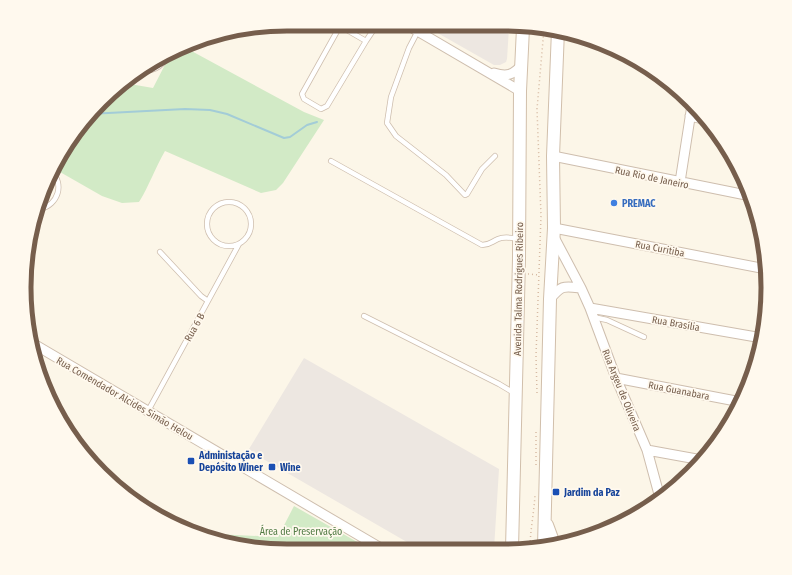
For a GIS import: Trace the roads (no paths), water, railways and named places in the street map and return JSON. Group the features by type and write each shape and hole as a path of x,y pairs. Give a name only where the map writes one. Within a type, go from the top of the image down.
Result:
{"main road":[{"name":"Avenida Talma Rodrigues Ribeiro","path":"512,544 519,238 520,91 523,32"},
{"path":"544,541 550,299 545,275 554,232 553,156 558,37"},
{"path":"545,518 552,539"}],"street":[{"path":"422,31 485,71 520,91"},
{"path":"485,71 504,76 515,72 522,65"},
{"path":"680,182 691,111"},
{"path":"690,116 697,118"},
{"name":"Rua Rio de Janeiro","path":"553,156 743,194"},
{"name":"Rua Curitiba","path":"554,232 760,268"},
{"name":"Rua Argeu de Oliveira","path":"554,232 591,312 616,378 647,450 658,493"},
{"path":"550,299 563,287 580,288"},
{"name":"Rua Brasília","path":"591,312 756,337"},
{"name":"Rua Comendador Alcides Simão Helou","path":"38,347 374,544"},
{"name":"Rua Guanabara","path":"616,378 735,401"},
{"path":"647,450 695,459"}],"lane":[{"path":"337,31 302,94 304,99 321,109 327,106 373,31"},
{"path":"349,31 366,41"},
{"path":"418,31 409,48 391,97 387,123 396,136 446,175 465,195 482,169 495,156"},
{"path":"150,71 156,69 162,63"},
{"path":"331,161 482,246 489,245 506,237 519,238"},
{"path":"44,208 52,204 59,192 59,185 56,177"},
{"name":"Rua 6 B","path":"148,411 239,244 245,240 252,227 252,219 244,206 231,201 223,202 211,210 207,224 208,232 217,243 224,246 239,244"},
{"path":"160,252 201,296 208,301"},
{"path":"591,312 644,337"},
{"path":"364,316 516,394"},
{"path":"366,544 368,540"}],"waterway":[{"path":"99,113 185,109 210,110 227,114 284,138 290,137 307,125 317,122"}],"place":[{"name":"PREMAC","path":"614,203"},
{"name":"Administação e Depósito Winer","path":"191,461"},
{"name":"Wine","path":"272,467"},
{"name":"Jardim da Paz","path":"556,492"}],"park label":[{"name":"Área de Preservação","path":"301,531"}]}
